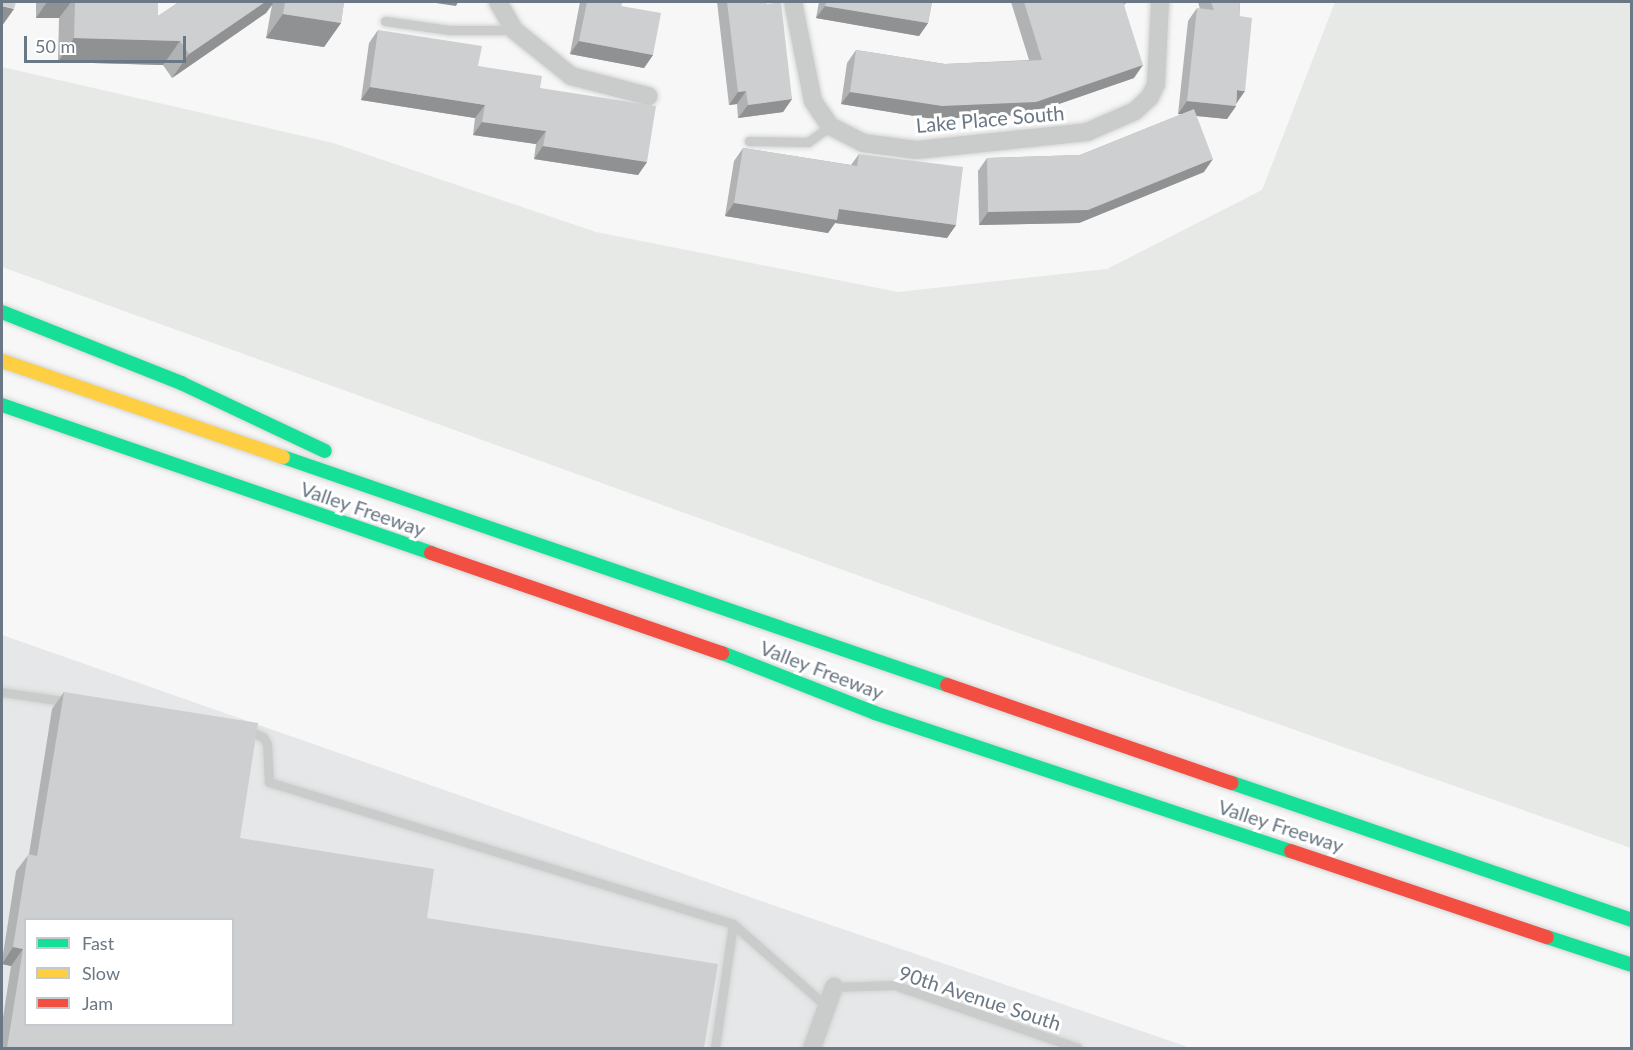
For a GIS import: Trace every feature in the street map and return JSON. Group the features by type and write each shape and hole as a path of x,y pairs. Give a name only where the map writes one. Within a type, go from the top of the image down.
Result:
{"highway":[{"path":"2,312 181,383 331,453 201,410"},
{"path":"2,361 1632,920"},
{"name":"Valley Freeway","path":"2,405 751,663 875,712 1632,964"},
{"name":"Valley Freeway","path":"1073,712 1230,766"}],"street":[{"path":"498,2 514,30 571,76 648,96"},
{"path":"793,2 813,101 830,126"},
{"name":"Lake Place South","path":"830,126 863,143 917,150 1087,132 1135,111 1150,97 1158,69 1160,2"},
{"path":"812,1048 834,987"}],"lane":[{"path":"385,21 449,30 514,30"},
{"path":"749,141 808,142 830,126"},
{"path":"2,692 76,703"},
{"path":"235,728 263,737 267,744 269,782 733,924 827,1007"},
{"path":"715,1048 733,924"},
{"name":"90th Avenue South","path":"834,987 894,985 1078,1048"}],"shaded area":[{"path":"1335,2 1631,2 1631,848 979,619 2,267 2,67 333,143 596,232 898,292 1107,269 1262,190"},
{"path":"2,635 790,911 1191,1048 2,1048"}],"building":[{"path":"2,2 16,2 14,9 2,6"},
{"path":"75,2 158,2 158,16 179,2 265,2 189,54 180,41 74,38"},
{"path":"285,2 344,2 341,23 283,14"},
{"path":"587,2 622,2 621,6 661,13 653,55 579,41"},
{"path":"727,2 766,2 766,4 781,2 792,99 748,105 746,91 738,92"},
{"path":"826,2 932,2 928,23 825,6"},
{"path":"1024,2 1123,2 1143,65 1036,102 942,106 850,92 856,50 945,64 1042,60"},
{"path":"1211,2 1240,2 1239,16 1252,18 1245,91 1237,90 1236,106 1187,101 1197,8 1214,10"},
{"path":"378,30 482,46 478,66 542,76 540,88 656,106 647,162 543,146 546,131 482,122 485,105 370,87"},
{"path":"1194,109 1213,159 1088,210 988,212 987,158 1080,155"},
{"path":"743,148 857,166 859,154 963,167 956,225 839,209 837,220 734,203"},
{"path":"64,692 258,723 240,838 434,869 427,918 718,964 704,1048 7,1048 23,949 13,947 28,854 37,856"}],"traffic: fast":[{"path":"2,312 181,383 325,451"},
{"path":"2,405 431,553"},
{"path":"283,457 947,685"},
{"path":"722,653 875,713 1291,851"},
{"path":"1232,783 1632,920"},
{"path":"1547,937 1632,965"}],"traffic: slow":[{"path":"2,361 283,457"}],"traffic: jam":[{"path":"431,553 722,653"},
{"path":"947,685 1232,783"},
{"path":"1291,851 1547,937"}]}
